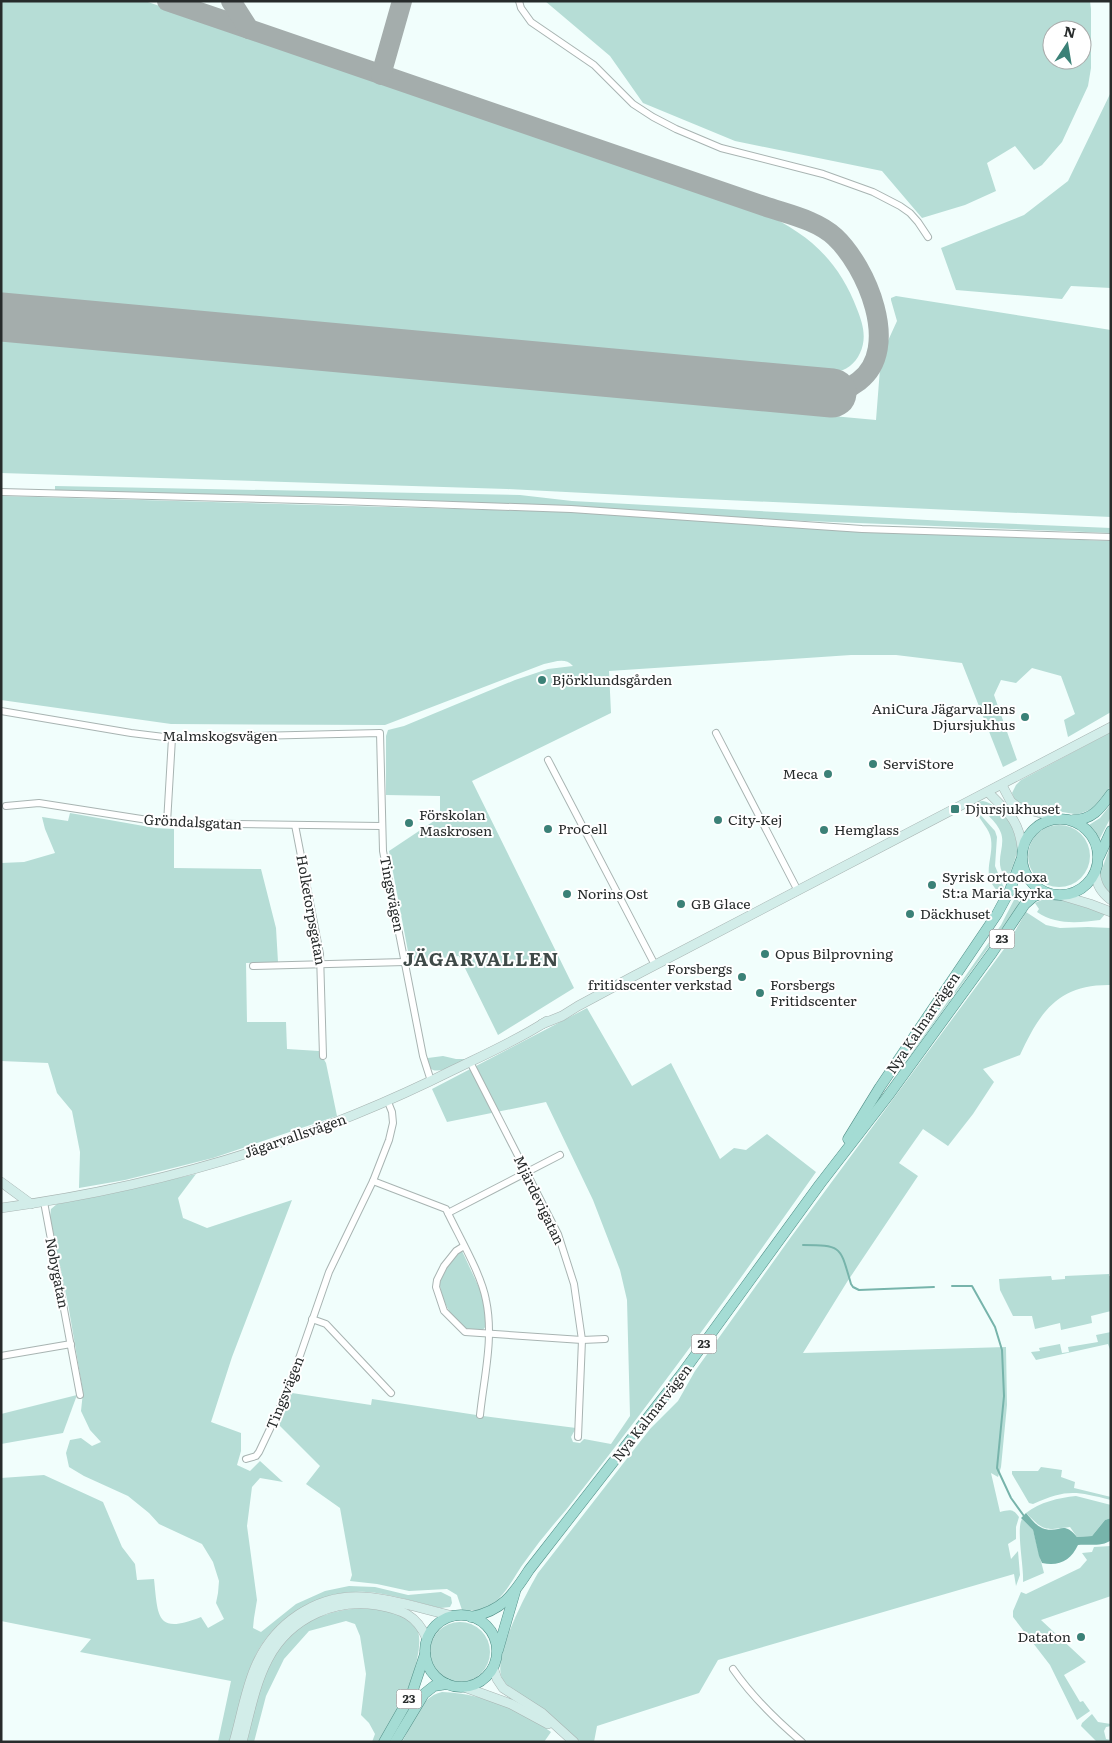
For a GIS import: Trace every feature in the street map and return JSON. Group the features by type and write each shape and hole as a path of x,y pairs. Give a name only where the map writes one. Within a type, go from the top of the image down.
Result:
{"main road":[{"name":"23","path":"1111,794 1092,816 1083,820 1060,818 1046,821 1033,828 1022,848 1021,860 1026,876 1045,892 1060,895 1077,891 1085,886 1095,872 1098,860 1111,831"},
{"name":"23","path":"1072,820 1084,826 1092,836 1097,847 1098,860"},
{"name":"Nya Kalmarvägen","path":"820,1184 880,1087 997,914 1010,890 1021,860"},
{"name":"Nya Kalmarvägen","path":"471,1617 496,1609 516,1591 535,1562 681,1375 820,1184 888,1096 1025,904 1033,897 1045,892"},
{"name":"Nya Kalmarvägen","path":"497,1654 516,1591"},
{"name":"23","path":"454,1616 471,1617"},
{"path":"427,1639 438,1624 454,1616"},
{"path":"471,1617 480,1620 490,1631 496,1644 497,1654"},
{"name":"23","path":"384,1742 412,1693 425,1653 427,1639"},
{"name":"23","path":"425,1653 427,1663 432,1672 438,1679 447,1684"},
{"name":"23","path":"494,1667 497,1654"},
{"path":"447,1684 464,1687 473,1685 481,1681 494,1667"},
{"name":"23","path":"395,1742 424,1694 434,1686 447,1684"}],"street":[{"path":"520,1 521,8 531,22 594,65 633,104 653,117 721,148 823,174 873,192 910,213 928,237"},
{"path":"1,492 339,501 571,510 862,529 1111,537"},
{"name":"Malmskogsvägen","path":"1,711 172,738 380,733"},
{"name":"Jägarvallsvägen","path":"1,1208 44,1202 147,1181 239,1156 316,1130 388,1102 470,1062 542,1024 560,1012 578,1006 1111,727"},
{"name":"Tingsvägen","path":"380,733 381,826 384,861 422,1056 431,1081"},
{"path":"716,733 798,891"},
{"path":"167,823 172,738"},
{"path":"548,760 655,965"},
{"path":"1002,785 1011,802 1018,807 1060,818"},
{"path":"988,792 1016,822 1021,833 1022,848"},
{"name":"Gröndalsgatan","path":"6,806 39,803 167,823 381,826"},
{"name":"Holketorpsgatan","path":"295,825 321,965 323,1056"},
{"path":"1095,872 1098,887 1111,900"},
{"path":"1060,895 1111,912"},
{"path":"253,966 405,962"},
{"name":"Mjärdevigatan","path":"470,1062 560,1238 574,1284 582,1340 578,1437"},
{"name":"Tingsvägen","path":"246,1459 256,1456 259,1452 288,1393 329,1272 373,1181 389,1140 393,1123 392,1112 388,1102"},
{"path":"448,1213 560,1155"},
{"path":"373,1181 446,1208 464,1246 486,1297 490,1335 480,1415"},
{"path":"1,1182 31,1204"},
{"name":"Nobygatan","path":"44,1202 80,1395"},
{"path":"464,1246 456,1251 444,1266 436,1280 436,1287 444,1311 465,1332 490,1335 606,1340"},
{"path":"312,1319 326,1324 391,1393"},
{"path":"1,1356 71,1344"},
{"path":"234,1742 250,1681 259,1659 276,1633 298,1614 312,1606 330,1600 364,1596 380,1598 454,1616"},
{"path":"242,1742 257,1685 266,1661 285,1635 306,1619 323,1610 340,1605 357,1604 386,1607 412,1617 418,1622 427,1639"},
{"path":"494,1667 497,1679 503,1688 542,1713 574,1742"},
{"path":"733,1669 748,1691 768,1712 802,1742"},
{"path":"464,1687 524,1711 564,1734"}],"shaded area":[{"path":"1,1 145,1 763,213 795,230 808,240 821,251 841,277 850,292 862,326 864,336 860,353 850,366 834,372 1,296"},
{"path":"545,1 1090,1 1091,20 1042,20 1042,70 1091,70 1088,86 1062,142 1042,165 1034,170 1015,146 987,163 996,191 965,205 922,218 882,171 735,141 643,103 610,56"},
{"path":"1111,92 1111,288 1071,286 1062,299 956,290 941,248 1024,215 1068,181"},
{"path":"896,296 1111,330 1111,517 507,489 1,473 1,340 876,420 881,356 897,321 891,300 891,298"},
{"path":"55,486 520,495 572,501 1111,528 1111,533 731,518 571,506 55,491"},
{"path":"1,496 567,512 864,532 1111,541 1111,712 1068,737 1064,720 1075,714 1061,676 1032,668 1016,683 1001,680 994,695 1017,760 1003,767 962,663 896,655 851,655 609,671 611,713 472,781 574,988 498,1035 459,956 410,962 389,851 440,817 440,796 386,795 386,736 388,730 404,726 515,680 548,669 573,666 563,661 544,664 385,725 171,724 1,700"},
{"path":"1111,732 1111,786 1092,809 1074,814 1022,805 1015,800 1012,793 1021,780"},
{"path":"983,801 995,806 1005,816 1016,835 1017,850 1009,876 1004,875 1001,870 1001,833 993,821 975,802"},
{"path":"1111,804 1111,817 1099,840 1089,825 1100,818"},
{"path":"977,811 995,831 997,837 995,866 1004,888 1001,894 991,881 989,868 991,839"},
{"path":"70,813 155,828 174,829 174,868 261,869 276,928 278,962 246,963 247,1022 286,1022 287,1049 319,1051 326,1063 337,1116 213,1158 125,1180 79,1188 80,1152 72,1111 57,1093 48,1063 1,1061 1,863 24,862 55,853 42,817 68,821"},
{"path":"1059,825 1071,828 1081,834 1087,844 1090,856 1087,868 1081,878 1071,884 1059,887 1047,884 1037,878 1031,868 1028,856 1031,844 1037,834 1047,828"},
{"path":"1111,844 1111,897 1102,888 1099,877"},
{"path":"1015,898 1020,902 1004,926 897,1074 1001,925"},
{"path":"1044,899 1063,900 1106,913 1100,920 1059,921 1037,912 1039,909 1035,903"},
{"path":"1026,912 1046,925 1060,928 1111,928 1111,985 1077,989 1064,995 1053,1004 1035,1026 1020,1055 983,1069 994,1082 973,1114 948,1146 923,1129 899,1163 918,1176 847,1282 803,1353 1006,1347 1007,1405 1001,1467 998,1477 991,1473 1000,1512 1011,1510 1019,1517 1016,1527 1016,1539 1008,1544 1011,1559 1018,1551 1020,1575 1016,1586 1014,1574 718,1660 699,1693 597,1726 594,1742 582,1742 546,1713 512,1690 503,1680 500,1671 505,1643 533,1582 650,1429 678,1401 695,1371 791,1237 1007,945"},
{"path":"587,1008 632,1086 671,1063 720,1159 734,1148 746,1150 767,1134 816,1172 662,1385 566,1510 535,1547 503,1594 494,1603 479,1610 462,1610 457,1595 447,1589 409,1591 377,1584 350,1581 352,1575 340,1508 306,1484 320,1466 278,1424 292,1393 371,1405 372,1399 576,1428 571,1437 573,1442 580,1443 584,1439 611,1444 630,1416 627,1300 620,1270 593,1200 546,1102 447,1122 432,1089"},
{"path":"443,1056 466,1059 443,1070 437,1071 432,1069 428,1058"},
{"path":"196,1174 178,1198 183,1218 207,1228 292,1200 232,1357 211,1422 241,1433 241,1451 237,1465 250,1471 260,1461 283,1482 260,1478 252,1487 247,1526 257,1600 253,1628 261,1632 296,1604 325,1591 349,1586 375,1587 408,1595 441,1592 451,1597 452,1603 450,1607 441,1608 384,1594 347,1592 312,1602 296,1611 268,1636 258,1651 247,1677 230,1742 218,1742 231,1681 80,1652 91,1639 1,1621 1,1478 44,1475 103,1502 122,1547 135,1564 137,1580 154,1579 159,1612 162,1619 167,1623 175,1624 201,1617 208,1628 224,1619 216,1603 219,1581 213,1562 202,1544 159,1524 128,1496 69,1467 66,1453 70,1440 81,1438 92,1446 101,1442 90,1430 81,1411 83,1392 68,1304 50,1217 51,1209 57,1204"},
{"path":"462,1251 483,1296 486,1326 482,1331 470,1331 459,1324 449,1311 440,1289 441,1278 445,1269 454,1256"},
{"path":"1109,1274 1111,1276 1111,1311 1091,1316 1092,1323 1061,1330 1060,1323 1035,1329 1032,1316 1013,1316 1000,1290 999,1279 1051,1276 1052,1280 1065,1279 1065,1276"},
{"path":"1111,1332 1111,1352 1108,1344 1036,1360 1031,1352 1040,1351 1039,1348 1060,1344 1062,1353 1069,1352 1068,1347 1098,1342 1096,1335"},
{"path":"77,1395 63,1433 1,1444 1,1414"},
{"path":"1041,1467 1062,1470 1061,1477 1075,1482 1074,1488 1111,1497 1111,1500 1071,1493 1054,1496 1033,1504 1029,1503 1012,1471 1038,1471"},
{"path":"1076,1496 1111,1505 1111,1518 1105,1520 1092,1536 1077,1537 1070,1527 1050,1529 1041,1527 1026,1513 1050,1501"},
{"path":"1026,1513 1042,1528 1050,1530 1065,1528 1077,1537 1092,1536 1105,1520 1111,1518 1111,1540 1100,1544 1078,1545 1072,1555 1064,1561 1054,1564 1042,1563 1033,1530 1021,1518"},
{"path":"1022,1519 1033,1530 1044,1573 1023,1582 1020,1539"},
{"path":"1111,1546 1111,1596 1041,1620 1086,1662 1064,1675 1080,1702 1083,1701 1090,1711 1077,1720 1050,1665 1013,1617 1013,1611 1021,1592 1026,1594 1080,1568 1087,1560 1082,1553 1092,1552 1094,1547"},
{"path":"361,1608 390,1612 404,1617 415,1625 418,1633 418,1654 407,1691 397,1713 378,1742 372,1742 375,1734 369,1723 361,1715 366,1674 360,1636 355,1624 346,1621 309,1631 284,1659 266,1696 254,1742 246,1742 259,1692 267,1670 278,1651 291,1635 309,1622 332,1613"},
{"path":"454,1622 466,1622 477,1627 485,1635 490,1646 488,1664 477,1677 466,1682 454,1682 443,1677 435,1669 430,1658 430,1646 435,1635 443,1627"},
{"path":"442,1692 471,1695 500,1704 527,1716 551,1732 544,1742 402,1742 422,1705 434,1695"},
{"path":"1092,1714 1098,1722 1111,1724 1104,1731 1106,1739 1111,1740 1111,1742 1097,1742 1081,1726"}],"waterway":[{"path":"803,1245 826,1246 838,1251 842,1255 851,1284 859,1290 934,1287"},
{"path":"952,1286 972,1286 995,1327 1002,1350 1004,1396 997,1468 1011,1498 1024,1516"}],"taxiway":[{"path":"167,1 249,29"},
{"path":"231,1 249,29 801,218 828,231 847,250 858,267 868,287 875,308 878,329 878,349 872,367 853,385 832,393"},
{"path":"381,75 402,1"}],"runway":[{"path":"1,317 832,393"}],"place":[{"name":"Björklundsgården","path":"542,680"},
{"name":"AniCura Jägarvallens Djursjukhus","path":"1025,717"},
{"name":"ServiStore","path":"873,764"},
{"name":"Meca","path":"828,774"},
{"name":"Djursjukhuset","path":"955,809"},
{"name":"City-Kej","path":"718,820"},
{"name":"Förskolan Maskrosen","path":"409,823"},
{"name":"ProCell","path":"548,829"},
{"name":"Hemglass","path":"824,830"},
{"name":"Syrisk ortodoxa St:a Maria kyrka","path":"932,885"},
{"name":"Norins Ost","path":"567,894"},
{"name":"GB Glace","path":"681,904"},
{"name":"Däckhuset","path":"910,914"},
{"name":"Opus Bilprovning","path":"765,954"},
{"name":"Forsbergs fritidscenter verkstad","path":"742,977"},
{"name":"Forsbergs Fritidscenter","path":"760,993"},
{"name":"Dataton","path":"1081,1637"}],"district":[{"name":"JÄGARVALLEN","path":"481,959"}]}
